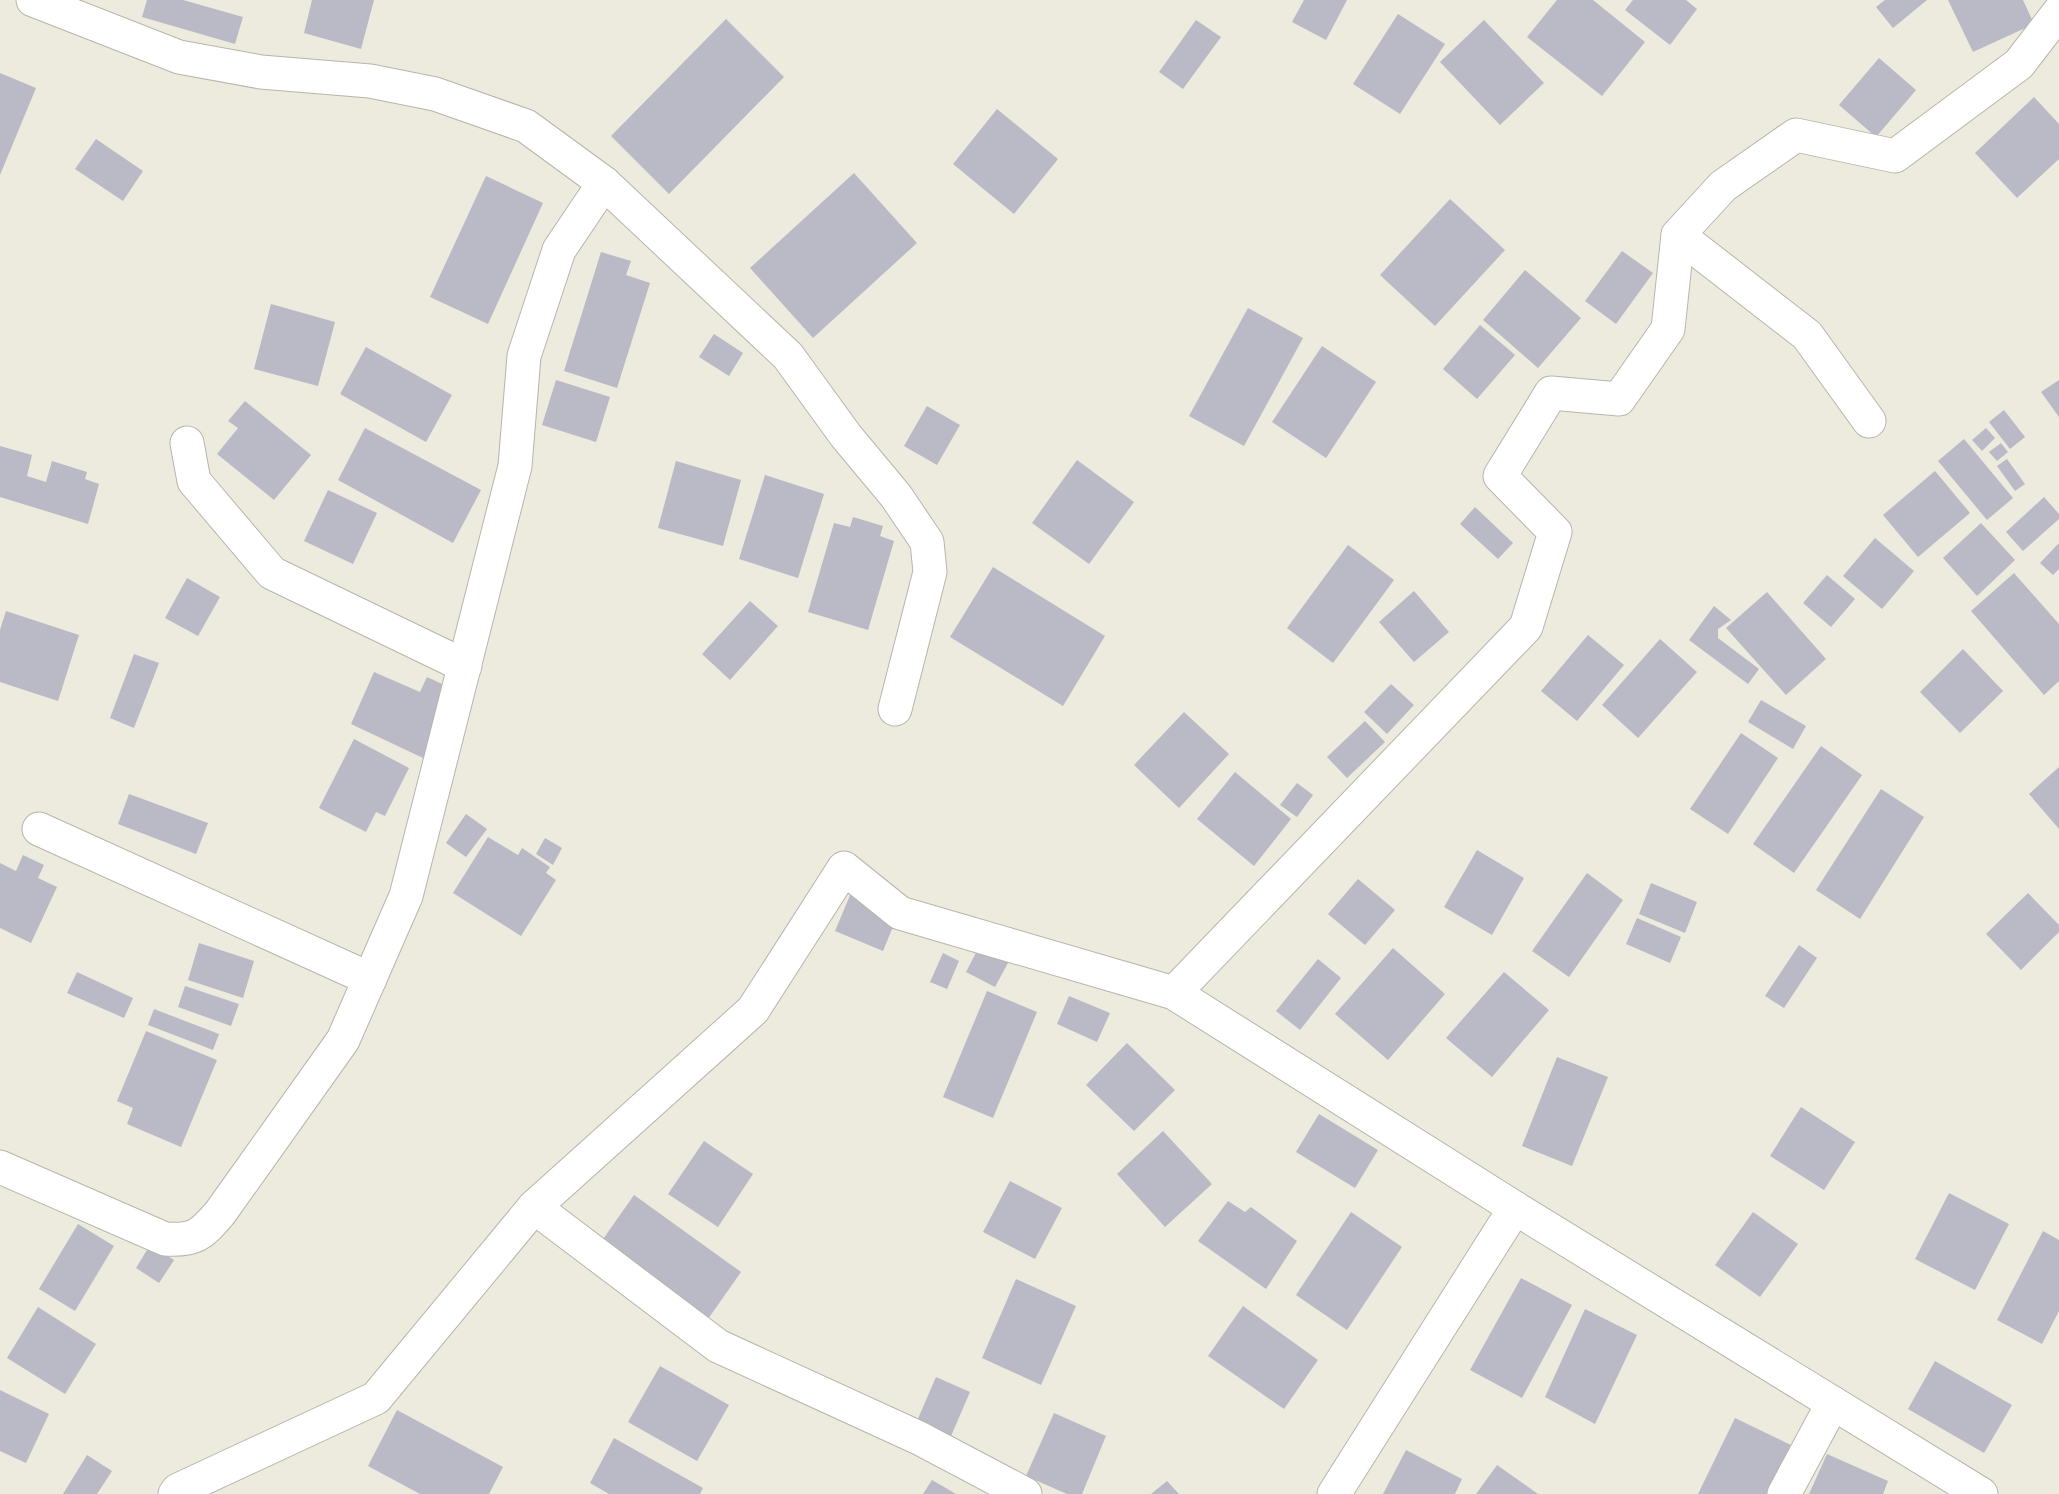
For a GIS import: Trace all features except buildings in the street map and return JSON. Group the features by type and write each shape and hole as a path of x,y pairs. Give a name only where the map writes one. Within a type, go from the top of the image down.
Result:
{"street":[{"path":"33,0 179,57 261,72 370,81 435,94 526,125 604,183 788,356 846,436 896,496 927,542 930,572 894,709"},
{"path":"1174,993 1526,628 1555,532 1500,476 1551,393 1619,399 1668,329 1678,235 1723,186 1796,135 1895,156 2018,64 2054,9"},
{"path":"0,1167 165,1239 186,1240 204,1233 343,1040 407,896 515,466 524,356 559,250 604,183"},
{"path":"1678,235 1807,335 1869,421"},
{"path":"187,443 194,481 272,573 465,666"},
{"path":"40,829 370,979"},
{"path":"178,1493 376,1398 534,1207 753,1010 844,868 900,913 1174,993 1515,1208 1981,1494"},
{"path":"534,1207 718,1346 919,1438 1025,1494"},
{"path":"1335,1494 1515,1208"},
{"path":"1784,1494 1832,1403"}]}
